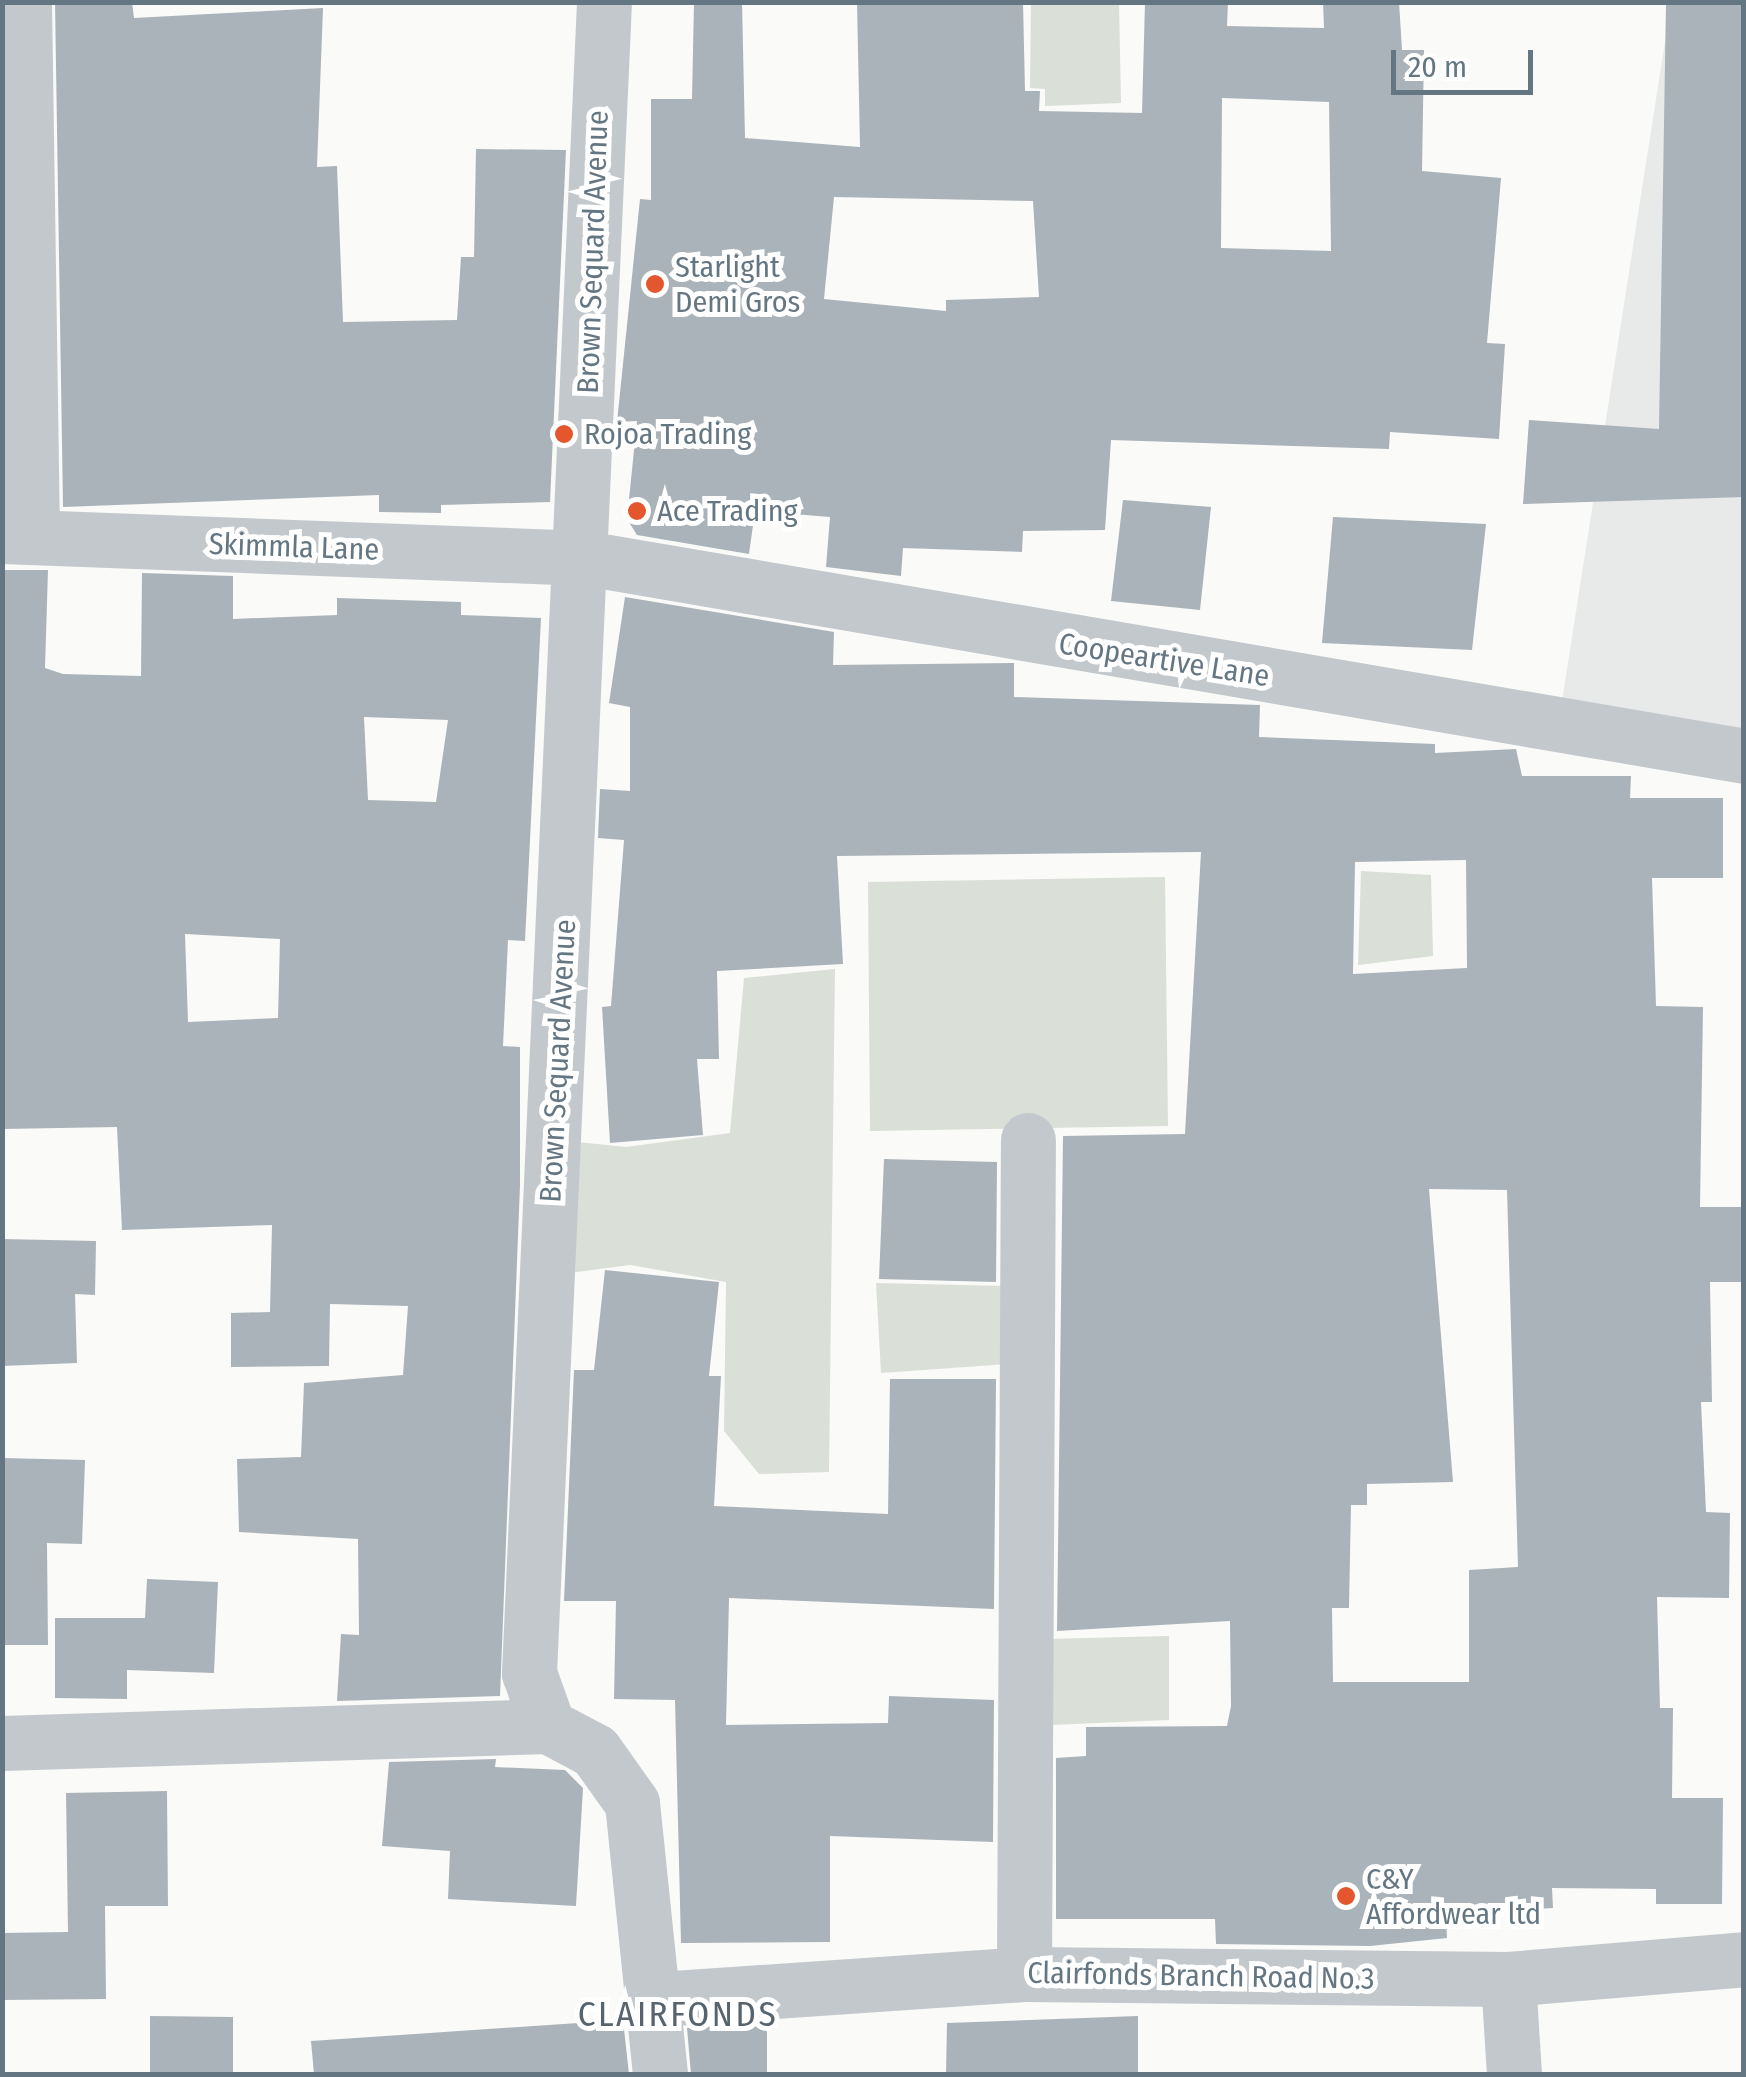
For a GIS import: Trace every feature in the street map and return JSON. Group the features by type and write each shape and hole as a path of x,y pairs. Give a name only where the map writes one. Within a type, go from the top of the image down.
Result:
{"street":[{"path":"18,537 24,2"},
{"name":"Brown Sequard Avenue","path":"548,1726 530,1654 585,558 604,2"},
{"name":"Skimmla Lane","path":"18,537 585,558"},
{"name":"Coopeartive Lane","path":"585,558 1744,756"},
{"path":"1024,1974 1028,1140"},
{"path":"2,1744 548,1726 595,1752 632,1802 659,2000 660,2074"},
{"name":"Clairfonds Branch Road No.3","path":"659,2000 1024,1974 1508,1979 1744,1959"},
{"path":"1508,1979 1514,2074"}],"shaded area":[{"path":"1031,2 1119,3 1121,103 1045,106 1045,89 1030,88"},
{"path":"1671,3 1743,3 1743,742 1560,714"},
{"path":"1361,871 1431,875 1433,956 1358,965"},
{"path":"1165,877 1168,1126 870,1131 868,882"},
{"path":"835,969 829,1472 759,1474 724,1431 726,1282 630,1265 554,1275 558,1140 626,1147 730,1133 744,978"},
{"path":"876,1283 1006,1286 1008,1364 881,1373"},
{"path":"1169,1636 1169,1720 1050,1725 1046,1639"}],"building":[{"path":"55,2 132,2 134,18 323,8 317,167 337,166 343,322 457,320 461,257 474,257 476,149 566,150 550,502 441,505 441,513 379,512 379,495 63,507"},
{"path":"694,2 742,2 745,138 860,147 857,2 1023,2 1025,91 1040,91 1039,111 1142,113 1145,2 1228,2 1227,26 1324,28 1323,2 1399,2 1402,50 1424,50 1422,171 1501,178 1487,343 1505,344 1499,439 1390,432 1389,449 1111,440 1105,530 1023,531 1022,552 903,548 901,576 826,567 830,517 755,511 749,554 637,535 627,519 637,421 617,422 640,199 651,200 651,99 692,99","holes":["1222,98 1329,102 1331,251 1221,248","834,197 1033,201 1039,297 946,300 946,311 824,299"]},
{"path":"1666,2 1744,2 1744,497 1523,504 1529,420 1659,429"},
{"path":"1123,500 1211,507 1200,610 1111,601"},
{"path":"1333,517 1486,524 1472,650 1322,643"},
{"path":"2,570 48,570 45,668 63,674 141,676 142,573 233,576 233,619 337,615 337,598 461,602 461,615 541,618 525,941 508,940 503,1046 520,1047 520,1185 500,1696 337,1701 341,1634 359,1635 358,1539 239,1532 237,1459 301,1457 304,1383 403,1375 408,1306 330,1304 329,1366 231,1367 231,1313 270,1312 272,1225 122,1230 117,1127 2,1129","holes":["364,717 448,720 436,802 368,800","185,934 280,939 278,1018 188,1022"]},
{"path":"625,597 834,632 833,665 1014,663 1014,697 1260,705 1259,737 1435,744 1435,753 1516,749 1522,776 1631,776 1630,798 1723,798 1723,878 1652,878 1656,1006 1703,1007 1700,1207 1744,1207 1744,1282 1710,1282 1712,1402 1701,1402 1706,1512 1730,1513 1729,1598 1657,1597 1660,1708 1673,1708 1672,1798 1723,1798 1722,1904 1656,1904 1656,1889 1552,1888 1553,1908 1446,1914 1447,1938 1370,1946 1216,1944 1215,1919 1056,1919 1056,1758 1086,1756 1086,1727 1227,1726 1231,1706 1230,1621 1057,1631 1063,1136 1185,1134 1201,852 837,856 843,964 717,971 719,1059 697,1059 703,1135 610,1143 602,1007 611,1006 624,840 598,838 600,789 630,791 630,707 609,703","holes":["1466,860 1467,968 1353,974 1355,862","1429,1189 1507,1190 1518,1567 1469,1570 1469,1682 1333,1682 1332,1608 1349,1608 1351,1505 1367,1505 1367,1484 1453,1482"]},
{"path":"884,1159 997,1162 996,1282 879,1279"},
{"path":"2,1239 96,1241 95,1295 75,1294 77,1363 2,1366"},
{"path":"605,1270 719,1282 709,1376 721,1376 714,1506 888,1514 890,1379 996,1379 994,1609 729,1598 726,1725 888,1723 889,1696 994,1700 993,1842 830,1836 830,1942 681,1943 675,1700 614,1699 616,1601 564,1601 574,1370 594,1370"},
{"path":"2,1458 85,1460 82,1544 47,1543 48,1645 2,1645"},
{"path":"147,1579 218,1582 214,1673 127,1670 127,1699 55,1698 55,1618 145,1618"},
{"path":"496,1759 495,1767 565,1770 583,1788 576,1906 448,1899 450,1851 382,1846 389,1762"},
{"path":"167,1791 168,1906 105,1906 106,1999 2,2000 2,1933 68,1932 66,1793"},
{"path":"150,2016 233,2017 233,2074 150,2074"},
{"path":"1138,2016 1138,2074 946,2074 947,2023"},
{"path":"623,2020 629,2074 314,2074 311,2041"},
{"path":"767,2023 767,2074 691,2074 687,2028"}],"place":[{"name":"Starlight Demi Gros","path":"655,284"},
{"name":"Rojoa Trading","path":"564,434"},
{"name":"Ace Trading","path":"637,511"},
{"name":"C&Y Affordwear ltd","path":"1346,1896"}],"district":[{"name":"CLAIRFONDS","path":"678,2014"}]}
